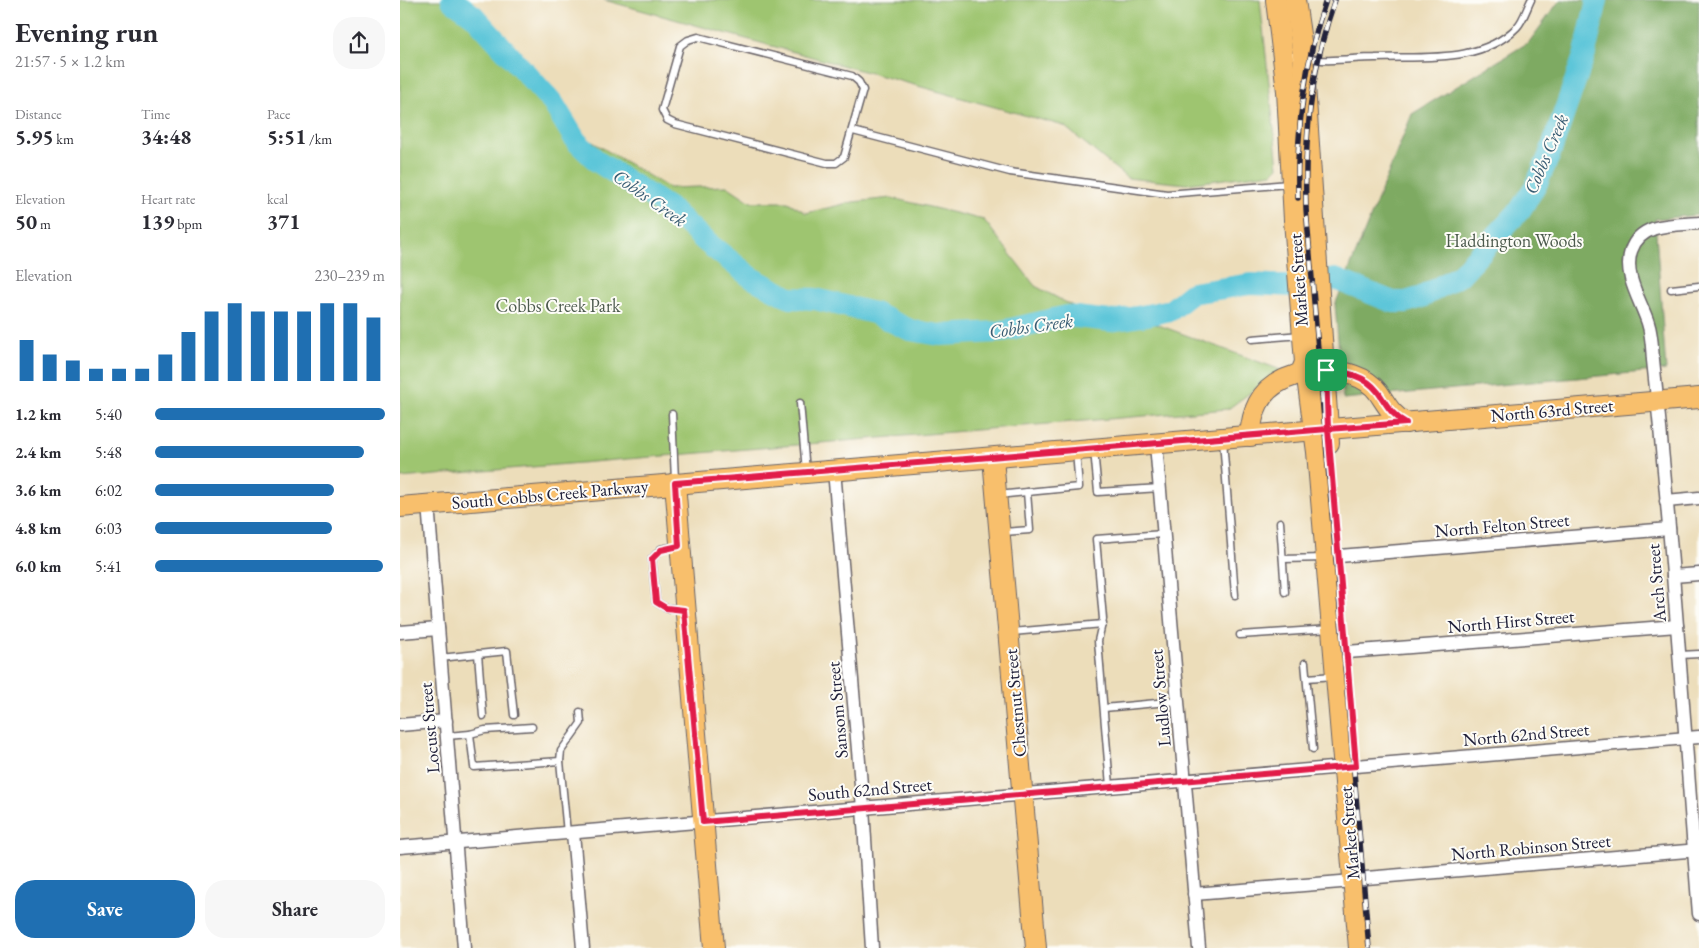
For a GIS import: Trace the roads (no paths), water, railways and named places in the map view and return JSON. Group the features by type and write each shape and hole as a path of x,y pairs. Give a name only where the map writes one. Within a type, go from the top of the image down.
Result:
{"main road":[{"name":"Market Street","path":"1276,0 1293,56 1316,243 1326,370 1321,430"},
{"name":"Market Street","path":"1295,0 1292,184 1299,294 1305,364 1321,430 1332,557 1347,652 1350,766 1359,880 1358,948"},
{"path":"1250,436 1253,414 1260,399 1274,385 1301,372 1305,364"},
{"path":"1326,370 1346,373 1365,380 1378,393 1394,416 1406,423"},
{"name":"North 63rd Street","path":"1321,430 1699,398"},
{"name":"South Cobbs Creek Parkway","path":"400,507 1321,430"},
{"name":"Chestnut Street","path":"993,458 1036,948"},
{"path":"675,483 684,610 714,948"},
{"name":"Market Street","path":"1332,557 1332,629 1335,675 1350,766"},
{"name":"Market Street","path":"1359,880 1372,948"}],"street":[{"name":"Arch Street","path":"1699,223 1654,227 1639,238 1630,253 1633,282 1651,336 1680,655 1696,850 1699,914"},
{"name":"Ludlow Street","path":"1156,444 1198,948"},
{"name":"Sansom Street","path":"834,470 863,808 872,948"},
{"path":"1666,501 1699,498"},
{"name":"Locust Street","path":"428,504 464,948"},
{"name":"North Felton Street","path":"1332,557 1669,529"},
{"path":"1673,576 1699,574"},
{"name":"North Hirst Street","path":"1347,652 1677,626"},
{"path":"400,632 438,629"},
{"path":"400,725 446,721"},
{"name":"North 62nd Street","path":"1350,766 1699,737"},
{"name":"South 62nd Street","path":"400,847 1350,766"},
{"path":"570,833 583,948"},
{"name":"North Robinson Street","path":"1194,894 1696,850"}],"lane":[{"path":"1293,56 1322,60 1443,56 1475,51 1497,42 1518,26 1531,0"},
{"path":"698,37 852,76 859,82 863,90 853,131 844,157 836,163 827,163 675,124 667,120 662,110 680,46 688,40 698,37"},
{"path":"853,131 1010,172 1167,194 1292,184"},
{"path":"1671,288 1699,286"},
{"path":"1252,339 1302,334"},
{"path":"800,403 806,472"},
{"path":"672,414 676,463 675,483"},
{"path":"1223,438 1234,596"},
{"path":"1085,450 1098,492 1160,488"},
{"path":"997,495 1079,487 1085,450"},
{"path":"1000,532 1030,530 1027,492"},
{"path":"1280,522 1285,592"},
{"path":"1110,786 1098,641 1103,624 1096,539 1164,534"},
{"path":"679,546 661,550 652,559 656,602 666,608 684,610"},
{"path":"1283,559 1332,557"},
{"path":"1008,632 1103,624"},
{"path":"1240,636 1332,629"},
{"path":"440,658 507,651 514,715"},
{"path":"478,654 483,716"},
{"path":"1680,655 1699,654"},
{"path":"1305,663 1313,749"},
{"path":"1307,678 1335,675"},
{"path":"1104,708 1178,702"},
{"path":"570,833 560,761 561,751 581,723 580,712"},
{"path":"447,736 470,734 484,730 532,727"},
{"path":"470,734 474,767 560,761"}],"waterway":[{"name":"Cobbs Creek","path":"452,0 474,16 553,103 576,141 598,162 672,210 705,241 752,278 790,298 815,299 874,313 910,330 940,335 998,332 1067,316 1111,321 1142,316 1171,310 1192,293 1251,284 1293,286 1335,279 1393,302 1406,302 1422,297 1460,275 1520,210 1536,185 1549,156 1585,53 1597,0"}],"railway":[{"path":"1298,198 1298,147 1303,98 1312,48 1326,0"},
{"path":"1335,0 1320,51 1311,102 1306,155 1306,208 1369,948"}],"park label":[{"name":"Haddington Woods","path":"1514,240"},
{"name":"Cobbs Creek Park","path":"558,305"}]}
